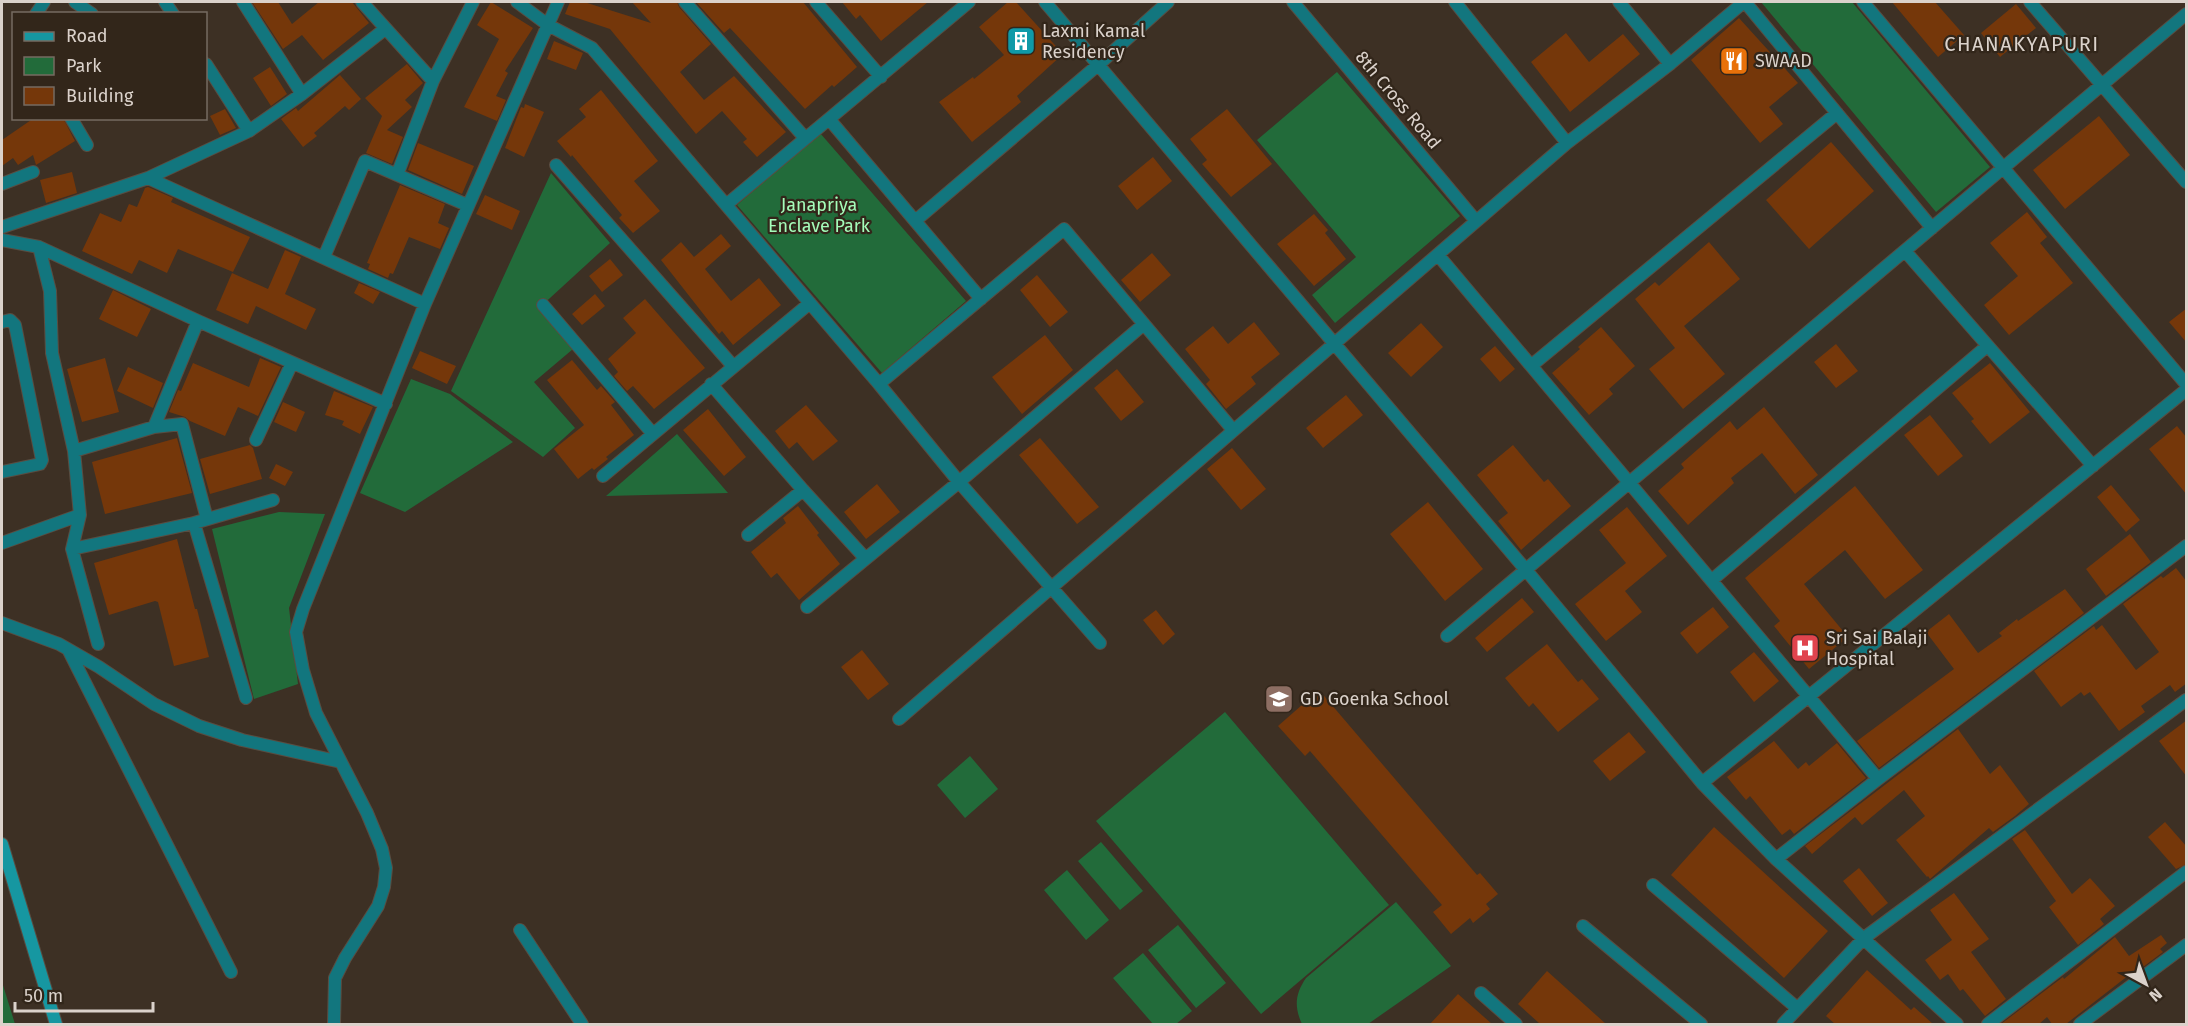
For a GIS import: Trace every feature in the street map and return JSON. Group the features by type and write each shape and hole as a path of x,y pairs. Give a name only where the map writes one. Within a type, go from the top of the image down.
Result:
{"street":[{"path":"75,2 89,12"},
{"path":"243,2 302,94"},
{"path":"362,2 433,81"},
{"path":"397,175 433,81 473,2"},
{"path":"517,2 548,25 592,48 879,384 959,483 1100,643"},
{"path":"334,1024 335,978 378,906 384,887 386,868 382,849 371,822 316,713 303,670 296,632 303,609 425,304 558,2"},
{"path":"685,2 806,138"},
{"path":"816,2 881,77"},
{"path":"726,205 969,2"},
{"path":"1045,2 1526,570 1702,783 1776,859 1957,1024"},
{"path":"915,221 1098,65 1168,2"},
{"name":"8th Cross Road","path":"1293,2 1476,221"},
{"path":"1455,2 1567,143"},
{"path":"1619,2 1670,64"},
{"path":"899,719 1567,143 1670,64 1745,2 1932,228"},
{"path":"1863,2 2187,384"},
{"path":"2030,2 2187,182"},
{"path":"1447,636 2187,14"},
{"path":"2,227 148,178 249,131 302,94 385,29"},
{"path":"207,66 249,131"},
{"path":"1532,365 1837,113"},
{"path":"829,119 981,299"},
{"path":"71,120 87,145"},
{"path":"324,257 365,161 467,205"},
{"path":"556,165 733,366"},
{"path":"2,184 33,172"},
{"path":"148,178 425,304"},
{"path":"879,384 1064,229 1233,430"},
{"path":"2,240 39,247 198,321 386,404"},
{"path":"39,247 50,291 52,353 74,451 80,515 72,549 98,644"},
{"path":"1905,251 1986,347 2093,466"},
{"path":"1438,255 1878,779"},
{"path":"603,476 810,303"},
{"path":"543,305 653,434"},
{"path":"2,322 10,321 15,325 42,460 40,464 2,472"},
{"path":"154,427 198,321"},
{"path":"807,607 959,483 1144,324"},
{"path":"1712,580 1986,347"},
{"path":"256,440 292,363"},
{"path":"711,384 865,558"},
{"path":"1702,783 2187,390"},
{"path":"74,451 154,427 182,424 201,521 246,698"},
{"path":"748,535 803,490"},
{"path":"72,549 201,521 273,500"},
{"path":"2,543 80,515"},
{"path":"1776,859 1878,779 2187,546"},
{"path":"2,623 59,644 99,667 154,704 199,726 242,740 341,762"},
{"path":"68,650 231,972"},
{"path":"1783,1024 1864,938 2187,700"},
{"path":"2,844 56,1024"},
{"path":"1988,1024 2187,872"},
{"path":"1653,885 1797,1008"},
{"path":"1583,926 1701,1024"},
{"path":"520,930 582,1024"},
{"path":"2080,1024 2187,945"},
{"path":"1480,993 1516,1024"}],"green space":[{"path":"1761,2 1852,2 1990,167 1936,212"},
{"path":"1337,72 1460,216 1335,323 1312,295 1356,257 1257,140"},
{"name":"Janapriya Enclave Park","path":"820,133 966,301 882,373 737,205"},
{"path":"551,173 610,243 538,309 573,349 534,382 575,428 543,457 451,391"},
{"path":"411,379 450,394 513,442 405,512 360,493"},
{"path":"677,434 728,493 606,496"},
{"path":"279,512 325,514 289,608 298,684 254,699 212,529"},
{"path":"1225,712 1389,905 1261,1014 1096,821"},
{"path":"970,756 998,789 965,818 937,785"},
{"path":"1101,842 1143,891 1120,910 1078,861"},
{"path":"1067,870 1109,920 1086,940 1044,890"},
{"path":"1396,902 1451,966 1368,1024 1302,1024 1297,1001 1306,978"},
{"path":"1178,925 1226,983 1196,1008 1148,950"},
{"path":"1143,953 1192,1011 1176,1024 1153,1024 1113,978"},
{"path":"2,982 15,1024 2,1024"}],"building":[{"path":"252,2 278,2 292,24 319,2 352,2 369,23 323,60 302,35 283,49"},
{"path":"491,2 533,28 505,71 508,73 496,96 506,100 497,121 464,107 499,39 477,25"},
{"path":"570,2 584,2 651,23 632,2 677,2 711,44 680,72 704,100 734,76 786,132 757,157 743,142 747,139 722,111 696,134 610,29 565,14"},
{"path":"696,2 803,2 857,67 805,109 730,28 724,33"},
{"path":"842,2 928,2 881,41 860,15 856,19"},
{"path":"1008,2 1016,2 1063,54 1017,96 1021,102 972,142 939,102 973,77 974,79 1004,55 979,27"},
{"path":"1892,2 1935,2 1964,35 1938,57"},
{"path":"2016,4 2036,28 2000,57 1981,33"},
{"path":"1739,18 1798,83 1769,107 1783,124 1760,143 1691,60"},
{"path":"1566,33 1589,62 1623,34 1640,54 1570,112 1531,62"},
{"path":"554,41 583,53 576,70 547,59"},
{"path":"407,64 423,83 405,100 412,107 387,130 403,137 392,164 366,153 382,116 365,98"},
{"path":"270,67 287,94 271,106 253,78"},
{"path":"340,75 361,99 349,110 345,106 314,133 317,136 303,147 281,119 296,108 298,111"},
{"path":"601,90 658,161 634,181 660,211 633,233 619,218 622,215 572,155 571,157 557,141 586,117 579,109"},
{"path":"525,104 544,112 524,157 505,148 521,107 524,108"},
{"path":"225,109 236,128 220,135 210,116"},
{"path":"1227,109 1272,164 1231,197 1202,164 1207,160 1190,139"},
{"path":"2099,116 2130,155 2065,209 2033,170"},
{"path":"31,120 64,120 75,141 36,165 33,155 18,165 13,158 2,166 2,140"},
{"path":"1831,142 1874,191 1809,249 1766,200"},
{"path":"418,143 474,166 462,194 408,170"},
{"path":"1153,157 1172,181 1137,210 1118,186"},
{"path":"72,172 77,193 46,203 40,180"},
{"path":"400,185 445,204 438,223 449,228 440,249 409,237 393,274 390,273 388,278 368,269 370,264 367,263"},
{"path":"148,187 173,198 171,202 250,237 233,272 178,249 167,273 139,260 132,274 82,251 100,213 121,222 129,204 137,207 145,188"},
{"path":"485,195 520,211 512,230 476,214"},
{"path":"2027,212 2047,237 2040,243 2073,283 2009,335 1984,305 2018,276 1990,243"},
{"path":"1314,214 1328,230 1325,233 1346,259 1314,286 1277,244"},
{"path":"721,234 731,246 705,269 731,301 759,278 781,305 733,345 722,331 719,334 661,260 681,242 694,257"},
{"path":"1709,242 1740,279 1684,326 1725,374 1683,409 1649,369 1675,348 1635,299 1655,282 1659,286"},
{"path":"285,250 301,257 285,294 316,309 306,330 256,306 248,324 216,310 232,273 268,289"},
{"path":"1152,253 1171,275 1140,302 1121,280"},
{"path":"610,259 623,275 602,292 589,276"},
{"path":"1037,275 1068,312 1050,327 1020,290"},
{"path":"359,283 380,292 373,304 354,293"},
{"path":"113,290 151,309 137,337 99,319"},
{"path":"595,294 605,306 582,325 572,314"},
{"path":"645,299 705,368 654,409 633,386 627,391 614,376 618,372 608,359 636,333 623,318"},
{"path":"2187,308 2187,343 2169,322"},
{"path":"1254,322 1280,354 1251,377 1256,384 1226,409 1206,384 1210,380 1185,349 1213,326 1228,344"},
{"path":"1421,323 1443,347 1411,377 1388,353"},
{"path":"1601,327 1635,366 1609,389 1613,394 1589,415 1552,373"},
{"path":"1045,335 1073,370 1022,414 992,377"},
{"path":"1836,344 1858,371 1836,388 1814,362"},
{"path":"1495,346 1515,369 1500,382 1480,359"},
{"path":"420,351 456,366 447,384 412,368"},
{"path":"105,358 119,412 82,422 67,369"},
{"path":"260,358 281,367 258,416 238,407 225,436 169,412 193,363 249,387"},
{"path":"572,360 597,390 601,386 615,402 611,405 634,435 606,457 608,459 594,470 592,468 578,479 554,449 584,425 547,380"},
{"path":"1990,363 2030,412 1990,444 1971,421 1974,419 1952,393"},
{"path":"128,367 163,383 153,408 117,391"},
{"path":"1117,369 1144,402 1121,421 1094,388"},
{"path":"334,391 373,407 360,434 342,425 344,421 325,415"},
{"path":"1346,395 1363,415 1323,448 1306,428"},
{"path":"283,402 305,412 296,432 274,422"},
{"path":"806,405 838,441 813,461 797,442 789,449 775,431"},
{"path":"1764,407 1818,475 1795,494 1762,453 1731,478 1734,483 1688,525 1658,491 1684,468 1681,464 1730,421 1737,430"},
{"path":"708,409 746,457 724,476 683,430"},
{"path":"1930,415 1963,456 1938,476 1904,435"},
{"path":"2177,426 2187,438 2187,495 2149,449"},
{"path":"177,438 192,493 105,514 92,462"},
{"path":"1040,438 1099,507 1077,524 1019,455"},
{"path":"250,445 253,448 262,479 210,494 200,459"},
{"path":"1513,445 1544,482 1548,479 1571,506 1521,550 1498,521 1508,513 1477,475"},
{"path":"1232,448 1266,489 1241,510 1207,469"},
{"path":"276,464 293,472 285,486 269,478"},
{"path":"877,484 900,512 866,539 844,512"},
{"path":"2111,485 2140,520 2126,532 2097,497"},
{"path":"1855,486 1923,570 1885,599 1845,550 1804,584 1848,637 1809,669 1774,626 1780,621 1745,578"},
{"path":"1428,502 1483,569 1445,601 1390,534"},
{"path":"798,506 840,564 799,600 777,573 771,578 751,552 786,523 783,518"},
{"path":"1627,507 1667,556 1625,591 1642,612 1606,641 1575,604 1626,563 1599,530"},
{"path":"2130,534 2151,562 2106,596 2086,569"},
{"path":"177,539 209,657 174,666 158,602 109,615 94,563"},
{"path":"2176,568 2187,582 2187,683 2175,692 2170,685 2141,706 2145,712 2119,731 2090,692 2084,696 2081,692 2061,707 2034,671 2094,626 2096,630 2102,625 2136,670 2159,652 2123,604 2161,576 2163,578"},
{"path":"2065,589 2084,613 1879,768 1857,741 1954,669 1926,632 1949,614 1978,653 2002,636 1999,633 2017,619 2018,621"},
{"path":"1522,598 1534,612 1487,652 1475,638"},
{"path":"1713,607 1729,627 1697,654 1680,633"},
{"path":"1156,610 1175,634 1163,645 1143,620"},
{"path":"1547,644 1578,682 1582,679 1599,699 1558,732 1533,703 1529,707 1505,678"},
{"path":"862,650 889,684 868,700 841,667"},
{"path":"1754,652 1779,681 1754,702 1730,672"},
{"path":"1319,690 1477,875 1480,873 1498,894 1486,904 1490,909 1473,923 1470,918 1451,934 1433,912 1442,905 1310,751 1305,756 1278,726"},
{"path":"2187,720 2187,777 2159,741"},
{"path":"1958,729 1990,774 2000,765 2029,804 2015,816 1993,832 1989,828 1930,879 1896,840 1925,816 1904,790 1862,825 1855,817 1812,854 1805,846"},
{"path":"1629,732 1646,752 1610,781 1593,761"},
{"path":"1774,741 1798,769 1806,762 1809,766 1837,743 1866,778 1794,834 1790,829 1782,835 1750,796 1746,800 1727,777"},
{"path":"2165,822 2187,847 2187,864 2176,869 2148,837"},
{"path":"1714,827 1828,931 1784,978 1671,875"},
{"path":"2025,830 2072,894 2090,878 2115,906 2100,919 2104,924 2078,945 2049,907 2056,901 2012,839"},
{"path":"1859,868 1888,903 1872,916 1843,881"},
{"path":"1954,893 1989,939 1971,952 2006,999 1985,1016 1963,989 1960,991 1948,974 1940,980 1925,960 1952,940 1930,910"},
{"path":"2161,935 2167,943 2160,949 2163,952 2139,970 2138,968 2066,1024 2052,1024 2047,1017 2039,1024 2001,1024 2063,977 2064,979 2115,937 2129,956"},
{"path":"1867,970 1911,1010 1914,1007 1933,1024 1835,1024 1826,1016"},
{"path":"1547,971 1606,1024 1540,1024 1518,1004"},
{"path":"1458,994 1492,1024 1430,1024"}],"place":[{"name":"Laxmi Kamal Residency","path":"1021,41"},
{"name":"SWAAD","path":"1734,61"},
{"name":"Sri Sai Balaji Hospital","path":"1805,648"},
{"name":"GD Goenka School","path":"1279,699"}],"district":[{"name":"CHANAKYAPURI","path":"2022,44"}]}
